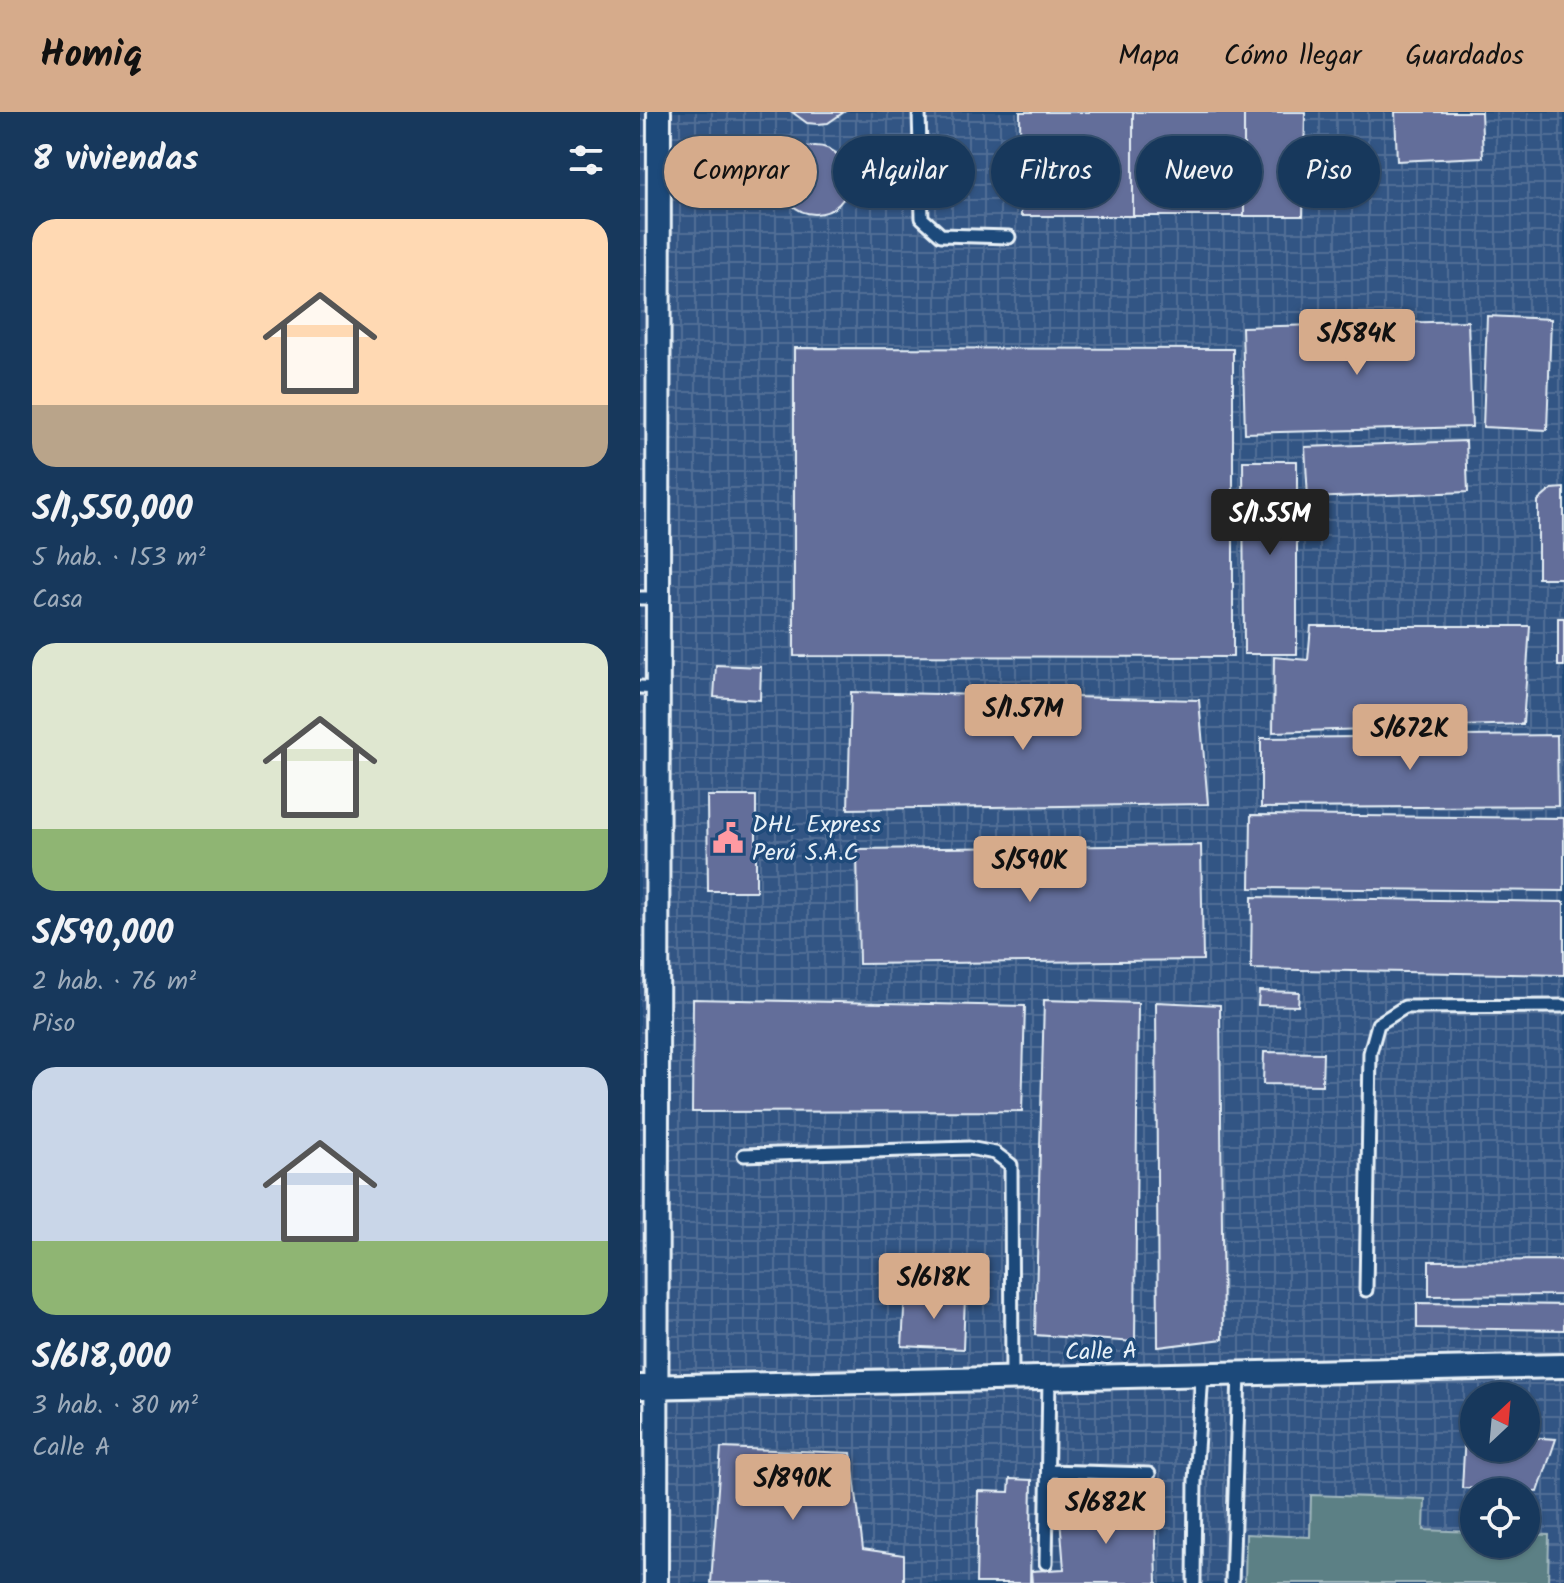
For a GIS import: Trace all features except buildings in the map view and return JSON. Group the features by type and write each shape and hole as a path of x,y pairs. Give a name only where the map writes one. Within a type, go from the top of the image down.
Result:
{"street":[{"path":"656,1583 648,1387 649,598 659,112"},
{"name":"Calle A","path":"648,1387 1564,1366"}],"lane":[{"path":"919,112 922,218 941,235 1009,237"},
{"path":"1366,1290 1370,1053 1378,1024 1405,1007 1564,1006"},
{"path":"744,1155 969,1148 995,1153 1011,1165 1012,1379"},
{"path":"1232,1583 1239,1373"},
{"path":"1194,1583 1195,1480 1202,1374"},
{"path":"1046,1563 1049,1378"},
{"path":"1048,1471 1149,1474"}],"shaded area":[{"path":"640,112 1564,112 1564,1583 640,1583"}],"green space":[{"path":"1311,1495 1425,1499 1424,1530 1460,1531 1460,1558 1540,1558 1540,1535 1549,1535 1548,1583 1245,1583 1246,1534 1310,1537"}],"place":[{"name":"DHL Express Perú S.A.C","path":"728,838"}]}
